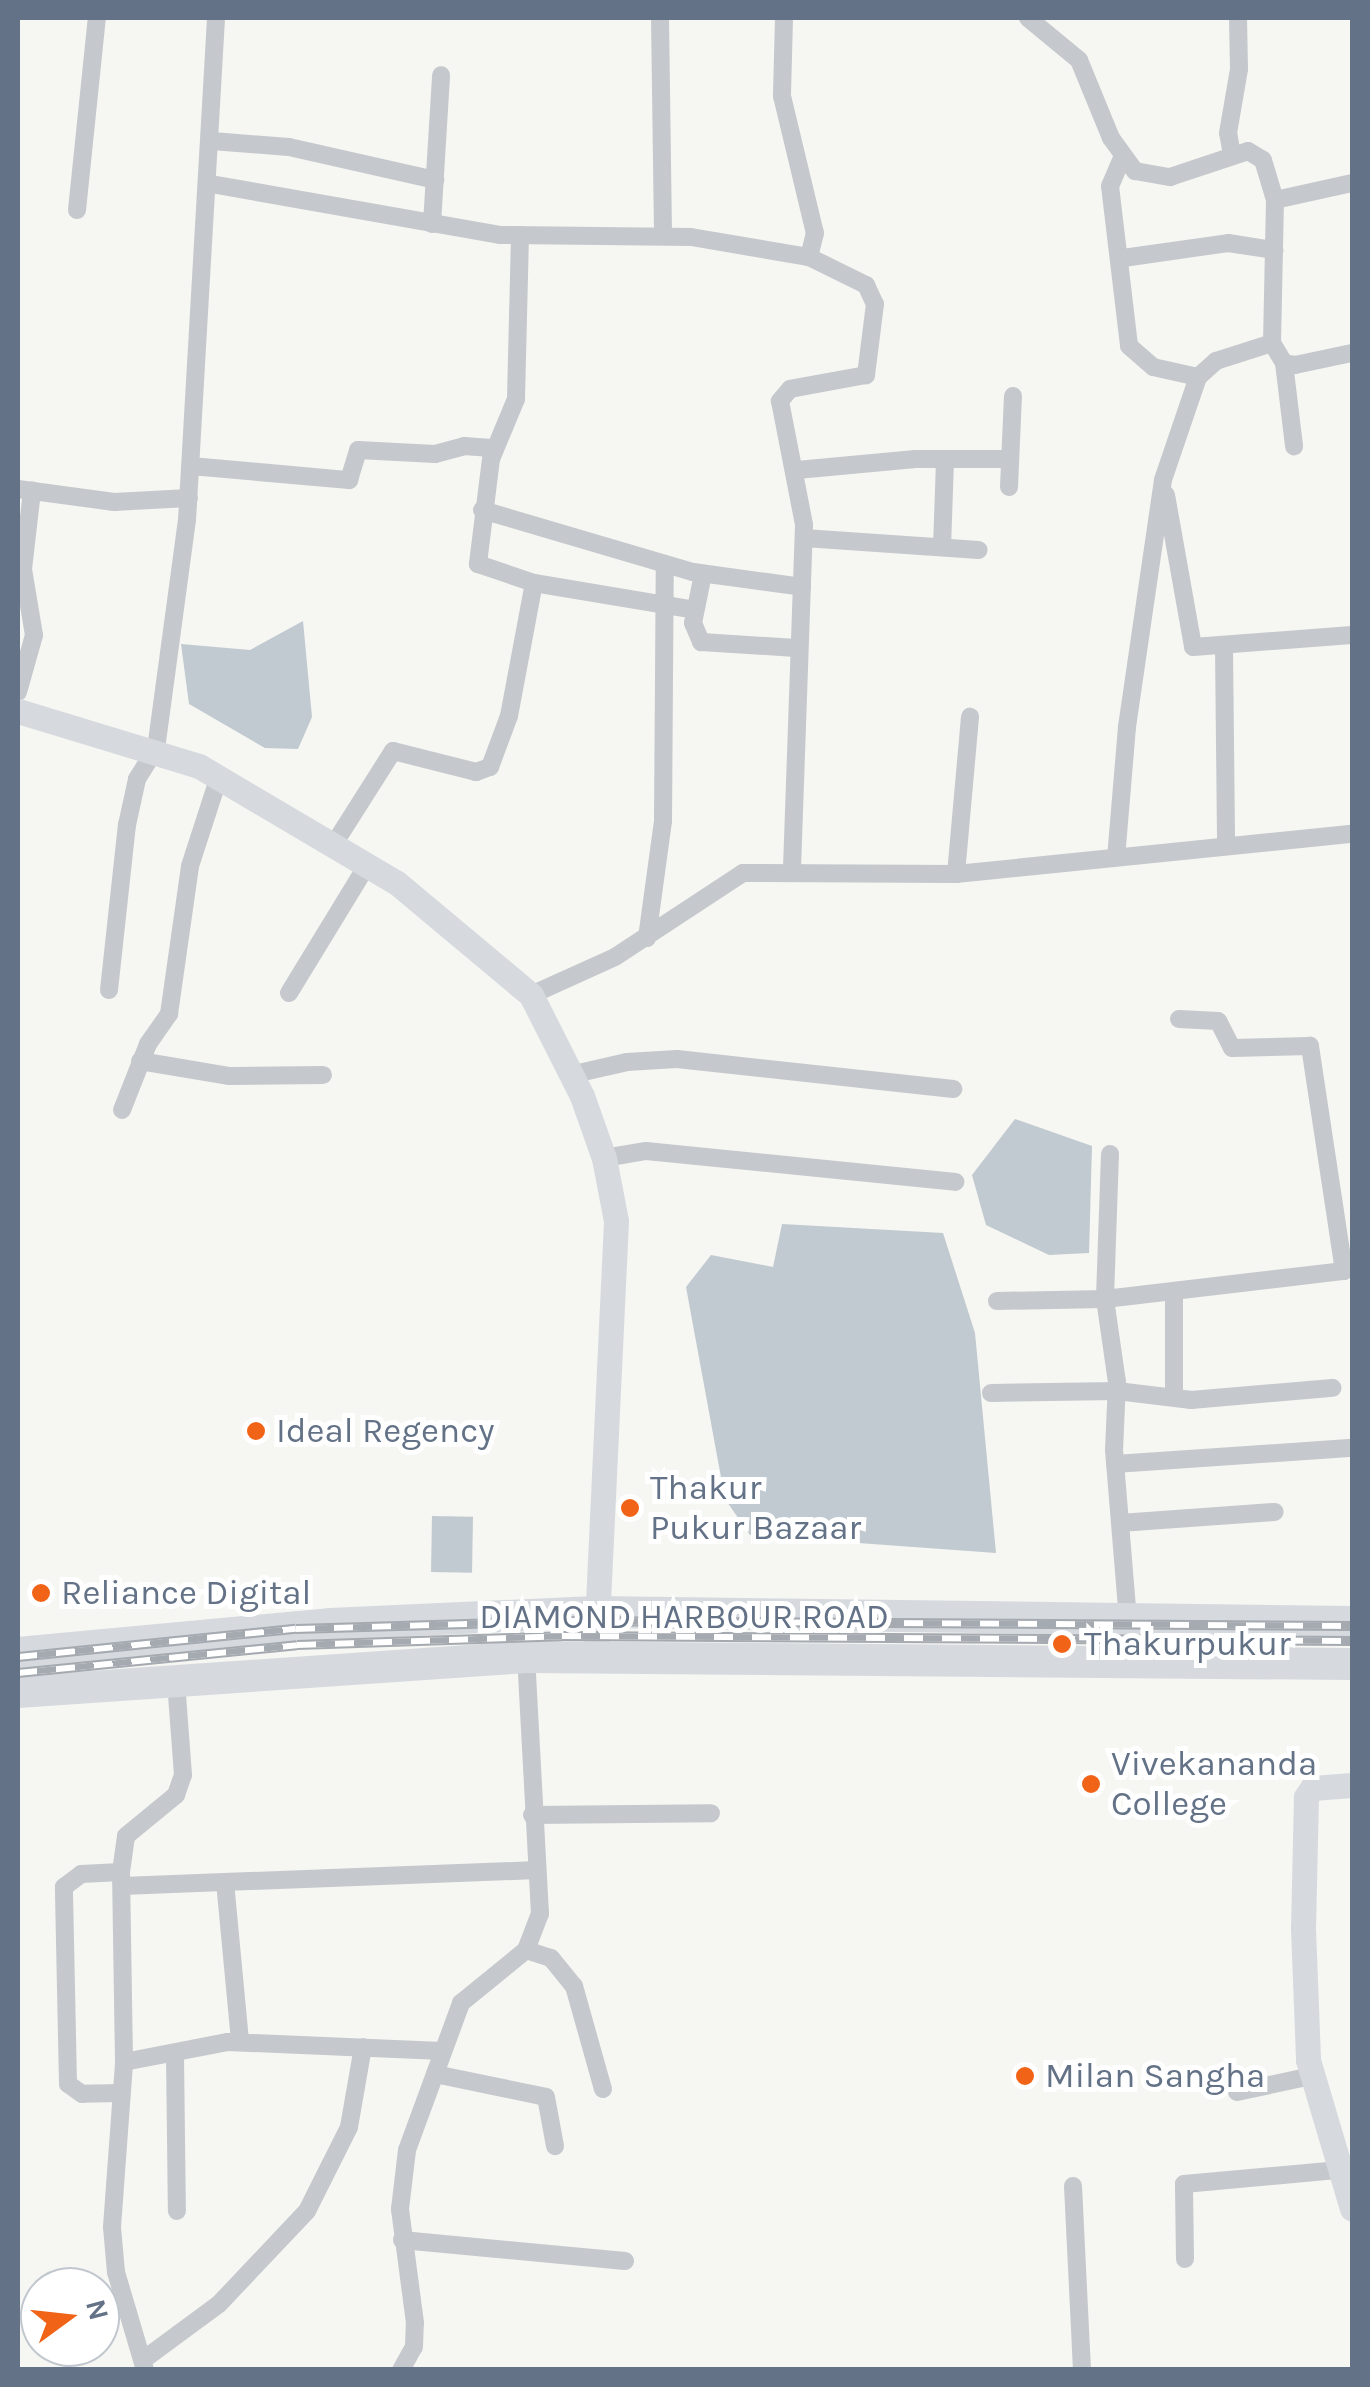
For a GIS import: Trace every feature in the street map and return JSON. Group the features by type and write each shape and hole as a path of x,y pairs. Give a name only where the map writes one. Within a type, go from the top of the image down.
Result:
{"highway":[{"name":"DIAMOND HARBOUR ROAD","path":"18,1653 330,1624 595,1612 1352,1622"},
{"path":"1300,1621 1300,1662"},
{"name":"DIAMOND HARBOUR ROAD","path":"18,1692 526,1657 1352,1664"}],"main road":[{"path":"18,711 156,750 334,844 472,941 531,995 604,1158 616,1221 595,1659"},
{"path":"1352,1785 1325,1784 1306,1796 1304,2020 1311,2076 1342,2158 1352,2209"}],"street":[{"path":"76,210 97,18"},
{"path":"110,990 131,800 156,750 189,498 212,184 216,18"},
{"path":"660,18 663,236"},
{"path":"784,18 782,96 815,233 809,257"},
{"path":"1028,18 1080,60 1122,158 1136,171 1170,177 1248,151 1263,160 1275,200 1272,343 1284,363 1294,446"},
{"path":"1232,154 1228,133 1239,68 1238,18"},
{"path":"432,224 441,74"},
{"path":"212,141 289,147 435,180"},
{"path":"1122,158 1110,186 1123,258 1125,331 1133,354 1153,367 1198,377"},
{"path":"1275,200 1352,183"},
{"path":"212,184 432,224 520,235 663,236 809,257 866,285 874,319 866,375 783,394 781,412 797,470 804,538 796,648 792,871"},
{"path":"520,235 516,399 495,448 482,510 478,564 534,583 660,601 695,610"},
{"path":"1123,258 1228,243 1274,250"},
{"path":"1116,857 1125,744 1164,480 1198,377 1216,361 1272,343"},
{"path":"1284,363 1352,353"},
{"path":"1009,487 1013,396"},
{"path":"191,466 349,480 358,450 435,454 464,446 495,448"},
{"path":"797,470 944,459 1009,459"},
{"path":"942,547 944,459"},
{"path":"1164,480 1194,647 1352,635"},
{"path":"18,692 34,626 21,545 25,490 114,502 189,498"},
{"path":"482,510 703,574 802,588"},
{"path":"804,538 979,550"},
{"path":"647,938 662,821 669,616 660,601 665,564"},
{"path":"703,574 693,632 701,642 796,648"},
{"path":"334,844 393,751 476,772 490,768 509,716 534,583"},
{"path":"1224,647 1226,846"},
{"path":"956,874 970,716"},
{"path":"122,1110 140,1061 169,1014 190,866 218,780"},
{"path":"531,995 647,938 743,872 956,874 1352,834"},
{"path":"289,993 367,865"},
{"path":"998,1301 1105,1299 1344,1272 1310,1046 1232,1048 1218,1021 1180,1018"},
{"path":"570,1076 678,1059 953,1088"},
{"path":"140,1061 230,1076 322,1075"},
{"path":"604,1158 646,1151 955,1182"},
{"path":"1110,1154 1105,1299 1117,1391 1115,1464 1128,1619"},
{"path":"1174,1293 1174,1394"},
{"path":"991,1393 1117,1391 1174,1394 1190,1400 1332,1388"},
{"path":"1115,1464 1352,1448"},
{"path":"1120,1523 1275,1512"},
{"path":"401,2370 414,2347 414,2322 402,2240 401,2179 461,2003 526,1950 540,1914 526,1657"},
{"path":"176,1681 183,1775 176,1795 126,1836 121,1879 124,2062 115,2257 144,2365 219,2304 320,2192 348,2126 362,2047"},
{"path":"532,1815 710,1813"},
{"path":"121,2093 82,2094 68,2084 64,1887 82,1874 226,1882 537,1870"},
{"path":"226,1882 240,2042"},
{"path":"526,1950 550,1958 574,1986 603,2089"},
{"path":"124,2062 240,2042 442,2051"},
{"path":"175,2056 177,2210"},
{"path":"435,2074 546,2097 555,2146"},
{"path":"1237,2092 1311,2076"},
{"path":"1185,2259 1184,2184 1342,2158"},
{"path":"1074,2186 1082,2370"},
{"path":"402,2240 624,2261"}],"shaded area":[{"path":"303,621 312,717 298,749 265,748 189,704 181,644 250,650"},
{"path":"1015,1119 1092,1146 1089,1253 1049,1255 986,1225 972,1175"},
{"path":"782,1224 943,1233 975,1333 996,1553 750,1535 725,1499 686,1287 711,1255 773,1267"},
{"path":"432,1516 473,1517 472,1573 431,1572"}],"railway":[{"path":"18,1657 296,1629 562,1621 1352,1626"},
{"path":"18,1673 297,1645 562,1636 1352,1641"}],"place":[{"name":"Ideal Regency","path":"256,1431"},
{"name":"Thakur Pukur Bazaar","path":"630,1508"},
{"name":"Reliance Digital","path":"41,1593"},
{"name":"Thakurpukur","path":"1062,1644"},
{"name":"Vivekananda College","path":"1091,1784"},
{"name":"Milan Sangha","path":"1025,2076"}]}
